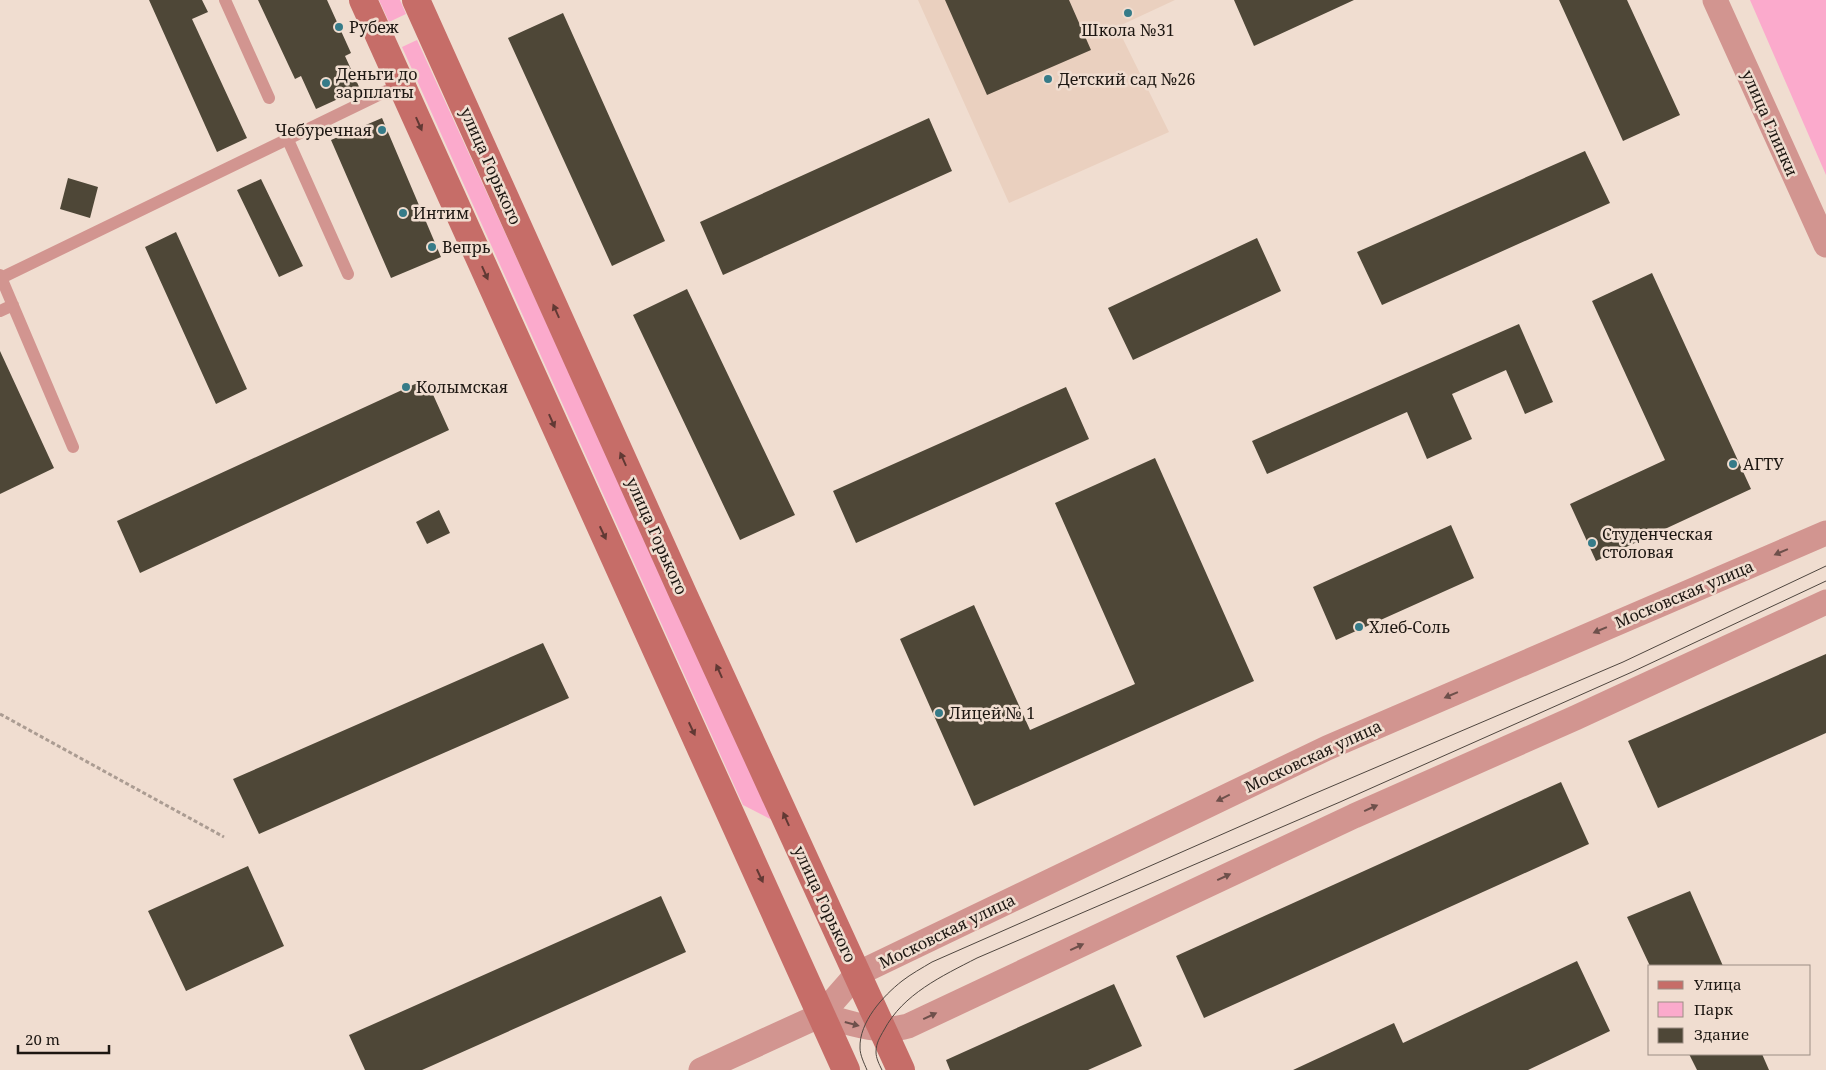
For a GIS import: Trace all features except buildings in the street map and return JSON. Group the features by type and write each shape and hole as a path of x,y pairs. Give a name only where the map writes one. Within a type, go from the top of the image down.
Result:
{"main road":[{"path":"363,0 582,489 795,954 846,1070"},
{"name":"улица Горького","path":"416,0 684,596 901,1070"}],"street":[{"name":"улица Глинки","path":"1715,0 1826,245"},
{"name":"Московская улица","path":"701,1070 822,1015 857,974 1327,748 1826,533"},
{"path":"822,1015 865,1027 884,1030 908,1026 1354,816 1575,718 1826,602"}],"lane":[{"path":"225,0 269,98"},
{"path":"73,447 1,277 401,84"},
{"path":"288,140 348,274"},
{"path":"0,311 13,306"}],"path":[{"path":"0,714 224,836"}],"shaded area":[{"name":"Детский сад №26","path":"918,0 1175,0 1117,27 1169,132 1009,203"}],"green space":[{"path":"379,0 400,0 406,14 389,22"},
{"path":"1750,0 1826,0 1826,175"},
{"path":"417,40 774,821 743,805 402,47"}],"tram line":[{"path":"867,1070 860,1048 863,1029 868,1019 880,1002 895,987 932,962 1309,796 1623,662 1826,566"},
{"path":"882,1070 876,1052 878,1040 892,1017 924,987 977,958 1340,802 1632,672 1826,581"}],"place":[{"name":"Школа №31","path":"1128,13"},
{"name":"Рубеж","path":"339,27"},
{"name":"Детский сад №26","path":"1048,79"},
{"name":"Деньги до зарплаты","path":"326,83"},
{"name":"Чебуречная","path":"382,130"},
{"name":"Интим","path":"403,213"},
{"name":"Вепрь","path":"432,247"},
{"name":"Колымская","path":"406,387"},
{"name":"АГТУ","path":"1733,464"},
{"name":"Студенческая столовая","path":"1592,543"},
{"name":"Хлеб-Соль","path":"1359,627"},
{"name":"Лицей № 1","path":"939,713"}]}
